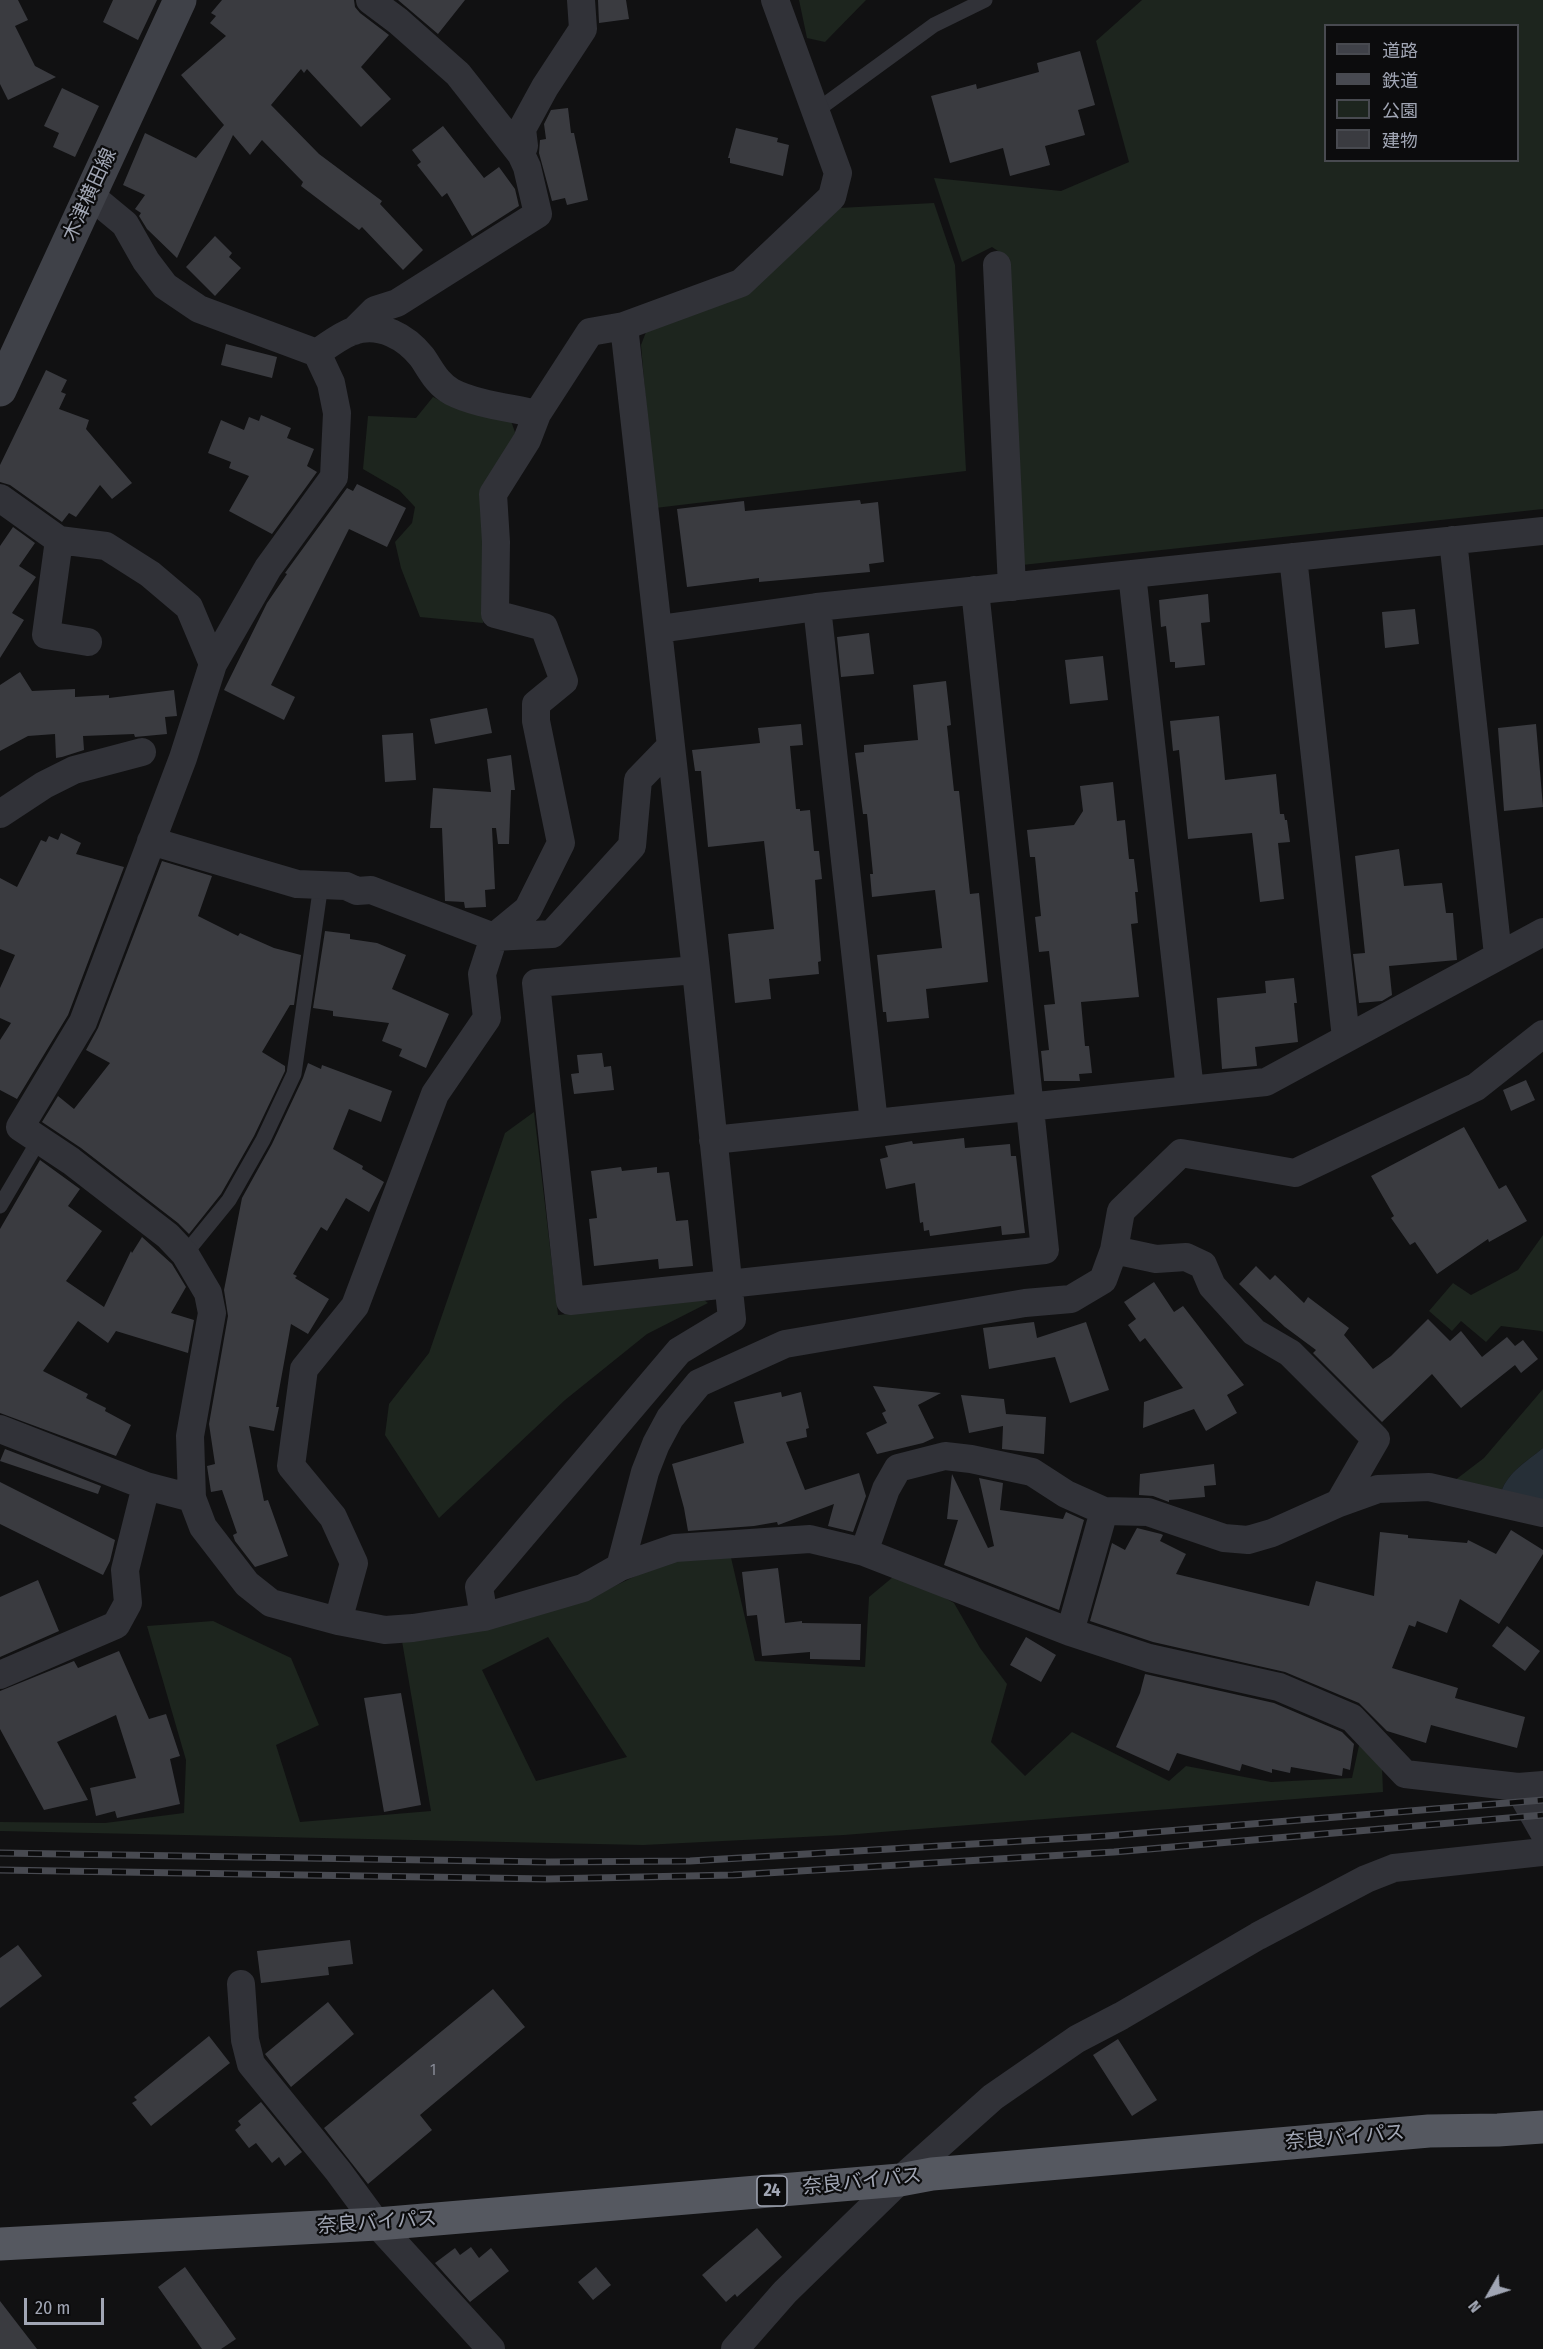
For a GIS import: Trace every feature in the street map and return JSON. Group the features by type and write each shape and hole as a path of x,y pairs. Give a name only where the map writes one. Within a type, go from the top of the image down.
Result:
{"highway":[{"name":"奈良バイパス","path":"0,2244 377,2224 900,2180 932,2174 1405,2133 1543,2127"}],"main road":[{"name":"木津横田線","path":"0,390 180,0"}],"street":[{"path":"317,352 354,331 375,310 397,303 538,214 527,167 520,154 458,74 398,21 370,0"},
{"path":"520,154 524,146 522,129 545,87 583,28 581,0"},
{"path":"338,1621 354,1563 333,1518 291,1466 304,1369 354,1306 435,1094 487,1018 482,974 494,937 528,909 561,843 536,721 536,704 564,681 544,627 495,614 496,542 493,494 526,440 537,414 590,332 624,326 741,283 831,197 838,173 775,0"},
{"path":"90,195 125,224 146,261 165,286 199,309 317,352 331,383 335,399 338,428 334,477 268,568 213,664 183,758 83,1022 20,1127 70,1161 159,1230 185,1254 207,1293 212,1312 190,1436 192,1498 203,1527 248,1584 271,1603 338,1621 385,1630 413,1628 484,1617 583,1588 620,1567 675,1548 810,1539 864,1552 1070,1632 1149,1658 1279,1687 1352,1718 1405,1774 1531,1786 1543,1831"},
{"path":"997,265 1012,587"},
{"path":"484,1617 479,1587 679,1351 732,1319 696,969 624,326"},
{"path":"354,331 369,328 399,336 412,344 432,374 452,392 464,397 537,414"},
{"path":"0,498 59,540 106,546 150,574 189,607 213,664"},
{"path":"658,629 817,607 1543,531"},
{"path":"59,540 46,635 88,642"},
{"path":"1453,540 1498,955"},
{"path":"1293,557 1346,1038"},
{"path":"1132,574 1190,1090"},
{"path":"696,969 536,983 570,1301 1045,1250 975,590"},
{"path":"817,607 874,1123"},
{"path":"151,841 297,884 346,886 357,891 371,890 494,937 552,934 632,846 638,780 670,747"},
{"path":"0,814 44,785 74,771 142,752"},
{"path":"713,1140 1266,1082 1543,932"},
{"path":"620,1567 645,1472 656,1444 670,1418 699,1383 785,1344 1025,1303 1071,1299 1103,1281 1114,1250 1121,1211 1180,1153 1295,1173 1476,1087 1543,1034"},
{"path":"1114,1250 1156,1259 1186,1257 1203,1265 1212,1286 1254,1332 1290,1353 1376,1439 1339,1503"},
{"path":"0,1429 146,1486 192,1498"},
{"path":"864,1552 886,1489 898,1468 945,1456 1032,1472 1066,1494 1104,1511 1148,1512 1224,1538 1248,1540 1272,1533 1339,1503 1378,1489 1429,1487 1543,1514"},
{"path":"0,1675 116,1626 128,1602 125,1570 146,1486"},
{"path":"1070,1632 1104,1511"},
{"path":"735,2349 785,2292 900,2180 993,2097 1077,2039 1258,1936 1366,1879 1394,1868 1543,1852"},
{"path":"241,1984 245,2040 251,2064 338,2171 377,2224 491,2349"}],"lane":[{"path":"816,111 934,25 985,0"},
{"path":"185,1254 229,1200 263,1140 294,1074 321,884"},
{"path":"0,1206 39,1140"}],"green space":[{"path":"799,0 866,0 825,42 807,38"},
{"path":"1142,0 1543,0 1543,509 1022,565 1010,259 992,247 962,262 934,178 1061,191 1129,162 1096,41"},
{"path":"934,203 955,265 966,471 655,508 641,345 646,332 839,208"},
{"path":"433,397 445,403 511,421 516,435 484,542 483,623 420,617 401,568 395,542 412,523 415,507 399,490 363,469 368,416 416,418"},
{"path":"534,1112 558,1315 704,1300 708,1303 647,1334 565,1400 439,1518 385,1435 389,1404 429,1353 505,1133"},
{"path":"1543,1235 1543,1332 1501,1326 1486,1342 1461,1321 1452,1331 1429,1311 1453,1283 1471,1295 1518,1270"},
{"path":"1543,1389 1543,1448 1511,1475 1500,1496 1450,1484 1484,1458"},
{"path":"729,1549 755,1661 865,1667 869,1597 899,1572 954,1603 980,1648 1007,1684 991,1742 1025,1776 1072,1732 1169,1781 1186,1766 1271,1782 1352,1778 1360,1741 1382,1767 1383,1792 844,1835 643,1845 0,1831 0,1822 105,1823 184,1813 186,1760 147,1626 213,1621 291,1658 319,1725 276,1745 300,1822 431,1811 402,1641 587,1599 676,1557","holes":["548,1637 627,1757 536,1781 482,1670"]}],"shaded area":[{"path":"1543,1448 1543,1505 1500,1496 1511,1475"}],"building":[{"path":"0,0 18,0 28,20 15,26 35,66 56,77 8,100 0,84"},
{"path":"113,0 157,0 138,40 103,22"},
{"path":"222,0 354,0 355,7 360,13 389,35 361,67 391,99 361,127 307,69 304,73 301,69 271,105 319,154 382,201 380,204 423,250 403,270 362,227 359,230 301,186 303,182 262,140 250,155 233,135 177,258 147,229 139,216 141,213 135,209 145,195 123,185 145,133 196,158 224,125 181,75 226,36 210,23 216,16 211,13"},
{"path":"398,0 465,0 438,34"},
{"path":"598,0 626,0 629,19 599,23"},
{"path":"1080,51 1095,105 1078,110 1085,135 1045,146 1050,165 1010,176 1003,148 950,163 931,96 976,84 977,89 1039,72 1037,63"},
{"path":"62,88 99,106 75,157 53,147 59,133 44,126"},
{"path":"568,108 571,133 574,133 588,200 567,205 565,198 552,201 539,153 540,140 546,139 544,124 551,110"},
{"path":"443,126 484,178 499,167 515,189 519,206 472,236 447,193 442,197 417,165 421,162 412,150"},
{"path":"736,128 778,138 777,142 789,145 783,176 730,163 730,158 728,158"},
{"path":"215,236 232,253 229,257 241,268 215,296 186,267"},
{"path":"226,344 277,357 272,378 221,365"},
{"path":"46,370 67,380 61,392 66,394 59,409 89,420 86,429 132,483 112,499 100,485 76,517 69,513 62,522 10,485 0,482 0,465"},
{"path":"261,415 291,428 287,438 314,449 307,466 317,472 272,534 229,511 249,476 229,468 231,462 208,453 221,420 244,430 249,417 259,421"},
{"path":"357,484 406,508 387,547 349,529 271,685 295,697 284,720 224,690 267,603 287,574 285,573 347,488 353,491"},
{"path":"860,500 861,504 878,502 884,562 869,564 870,572 759,582 759,578 687,587 677,509 744,501 745,511"},
{"path":"13,527 35,543 19,566 36,577 12,613 24,620 0,658 0,546"},
{"path":"1208,594 1210,622 1201,623 1205,665 1175,668 1175,662 1170,662 1166,626 1161,627 1159,600"},
{"path":"1415,609 1419,644 1385,648 1382,612"},
{"path":"869,633 874,674 841,677 837,637"},
{"path":"1103,656 1108,700 1070,704 1065,660"},
{"path":"20,672 32,691 75,689 75,697 109,695 109,698 174,690 177,716 165,717 167,734 135,737 134,734 83,736 84,750 62,757 56,758 55,734 28,736 0,751 0,685"},
{"path":"946,681 951,725 947,726 954,791 959,791 970,894 979,893 988,982 926,989 929,1018 887,1022 886,1012 883,1012 877,955 942,948 935,890 872,897 870,874 873,874 867,814 863,814 855,753 864,752 864,745 918,740 913,685"},
{"path":"487,708 492,733 435,744 430,719"},
{"path":"1219,716 1225,780 1276,774 1280,814 1284,814 1287,820 1290,842 1278,843 1284,899 1260,902 1252,833 1188,839 1179,750 1173,751 1170,721"},
{"path":"801,724 803,745 790,746 796,809 810,810 814,851 819,851 822,879 815,880 821,961 818,962 819,974 769,979 771,999 735,1003 728,934 774,929 764,841 708,847 701,771 695,771 692,750 760,743 758,728"},
{"path":"1536,724 1543,807 1504,811 1498,728"},
{"path":"413,733 416,780 385,782 382,735"},
{"path":"511,755 515,790 511,790 509,844 498,844 496,828 492,828 495,889 485,890 486,907 465,908 464,902 445,901 442,828 430,828 433,788 491,792 487,759"},
{"path":"1113,782 1117,821 1125,820 1129,859 1134,859 1138,892 1135,892 1138,923 1131,924 1139,997 1081,1002 1085,1046 1089,1046 1092,1073 1079,1074 1080,1081 1044,1081 1041,1051 1049,1050 1044,1005 1055,1004 1049,951 1039,952 1035,917 1041,916 1035,857 1030,857 1027,830 1074,825 1083,811 1080,786"},
{"path":"61,833 81,843 76,854 124,867 68,1015 17,1099 0,1090 0,1040 11,1023 0,1018 0,988 15,955 0,949 0,878 17,887 41,840 46,842 49,836 58,840"},
{"path":"1399,849 1404,886 1442,883 1446,913 1453,913 1457,960 1389,966 1392,995 1382,1001 1359,1003 1353,954 1365,953 1355,856"},
{"path":"162,861 212,876 198,916 238,936 240,933 274,948 301,955 294,1005 290,1005 262,1052 285,1066 285,1071 254,1136 221,1194 189,1234 81,1148 42,1122 58,1096 74,1109 110,1063 86,1050 98,1028"},
{"path":"325,931 350,934 350,939 377,943 406,955 392,989 449,1014 426,1068 399,1056 402,1049 382,1041 389,1023 333,1016 333,1011 313,1008"},
{"path":"1294,978 1298,1042 1255,1047 1257,1066 1222,1069 1217,998 1266,993 1265,981"},
{"path":"602,1053 604,1067 611,1066 614,1090 574,1094 571,1074 579,1073 577,1055"},
{"path":"308,1063 321,1069 322,1065 392,1091 381,1122 349,1109 333,1149 363,1166 362,1169 384,1182 369,1212 346,1198 327,1231 321,1227 293,1274 297,1276 295,1278 329,1299 308,1334 291,1324 274,1431 249,1426 264,1501 268,1500 288,1556 255,1567 235,1541 233,1535 237,1533 222,1490 211,1492 207,1466 215,1464 209,1424 228,1316 224,1290 242,1198 272,1144"},
{"path":"1526,1080 1535,1100 1511,1111 1503,1090"},
{"path":"1464,1127 1499,1189 1506,1185 1527,1221 1489,1242 1488,1239 1437,1274 1415,1242 1410,1245 1391,1218 1394,1216 1371,1176"},
{"path":"964,1138 965,1148 1010,1144 1011,1156 1016,1156 1025,1233 1002,1235 1001,1226 930,1236 929,1230 924,1231 923,1222 920,1223 915,1183 886,1189 880,1159 888,1157 885,1146 912,1141 913,1144"},
{"path":"40,1160 80,1189 68,1206 102,1231 66,1281 104,1307 131,1251 132,1253 142,1237 172,1264 186,1287 171,1313 194,1320 188,1353 116,1331 108,1343 78,1321 43,1371 88,1394 86,1398 131,1425 116,1456 0,1413 0,1229"},
{"path":"621,1167 622,1171 657,1167 657,1173 669,1172 676,1221 688,1220 693,1266 659,1269 658,1259 594,1266 589,1219 597,1218 591,1171"},
{"path":"1256,1266 1270,1280 1275,1275 1304,1303 1308,1297 1349,1328 1344,1335 1373,1369 1391,1356 1428,1319 1450,1341 1461,1331 1482,1357 1507,1337 1515,1346 1523,1340 1538,1359 1521,1373 1515,1365 1461,1408 1432,1374 1382,1422 1313,1353 1316,1350 1285,1327 1239,1284"},
{"path":"1154,1282 1174,1312 1183,1306 1244,1385 1227,1395 1237,1413 1206,1431 1194,1409 1143,1428 1144,1402 1183,1388 1145,1338 1140,1342 1128,1325 1136,1319 1124,1302"},
{"path":"1034,1322 1037,1338 1086,1322 1109,1390 1070,1403 1055,1357 989,1369 983,1328"},
{"path":"873,1386 941,1393 918,1405 934,1438 923,1443 877,1454 866,1433 887,1423 882,1413 886,1411"},
{"path":"781,1392 782,1397 801,1392 809,1428 806,1429 807,1437 786,1442 805,1490 859,1473 866,1496 853,1532 828,1526 834,1504 778,1525 777,1522 688,1531 672,1464 744,1443 734,1402"},
{"path":"961,1395 1004,1399 1006,1414 1046,1417 1044,1454 1002,1449 1003,1426 969,1433"},
{"path":"5,1449 101,1486 98,1494 0,1461"},
{"path":"1214,1464 1216,1485 1204,1486 1205,1497 1169,1500 1169,1502 1153,1496 1139,1495 1140,1474"},
{"path":"952,1474 988,1548 994,1546 979,1478 1003,1483 1000,1510 1063,1519 1066,1512 1084,1520 1059,1610 944,1565 958,1520 947,1519"},
{"path":"0,1482 115,1540 110,1561 103,1575 0,1524"},
{"path":"1137,1528 1163,1535 1160,1541 1186,1554 1176,1574 1309,1606 1316,1581 1374,1596 1380,1532 1408,1535 1408,1538 1467,1543 1468,1540 1496,1554 1511,1530 1543,1550 1543,1554 1499,1624 1460,1599 1447,1633 1417,1621 1415,1627 1409,1625 1392,1668 1458,1688 1455,1698 1525,1717 1517,1748 1431,1725 1426,1743 1387,1731 1359,1703 1285,1672 1153,1642 1090,1621 1112,1543 1125,1550"},
{"path":"778,1568 785,1623 802,1621 802,1623 861,1624 860,1660 810,1659 810,1652 762,1656 757,1615 747,1616 742,1572"},
{"path":"38,1580 59,1631 0,1657 0,1597"},
{"path":"1507,1626 1540,1651 1525,1671 1492,1646"},
{"path":"1026,1637 1056,1655 1041,1682 1010,1665"},
{"path":"119,1651 149,1719 166,1714 180,1756 170,1759 180,1804 117,1818 115,1811 96,1816 90,1788 136,1778 116,1715 57,1742 88,1800 44,1810 0,1729 0,1691 74,1661 78,1668"},
{"path":"1145,1674 1274,1703 1342,1732 1354,1744 1350,1770 1343,1768 1342,1776 1291,1767 1290,1773 1272,1769 1272,1773 1242,1764 1240,1771 1177,1753 1169,1771 1116,1747 1140,1693"},
{"path":"401,1693 421,1805 384,1812 364,1698"},
{"path":"350,1940 353,1964 328,1967 329,1975 261,1983 257,1951"},
{"path":"18,1945 42,1976 0,2008 0,1958"},
{"path":"493,1989 525,2027 420,2115 432,2130 368,2184 324,2128"},
{"path":"328,2002 354,2034 291,2087 265,2054"},
{"path":"209,2036 230,2063 151,2126 132,2103 137,2100 134,2097"},
{"path":"1118,2039 1157,2100 1132,2116 1093,2055"},
{"path":"261,2102 302,2152 285,2166 279,2157 272,2163 256,2143 249,2148 235,2130 241,2125 238,2121"},
{"path":"757,2228 782,2257 737,2297 735,2294 726,2302 702,2275"},
{"path":"471,2247 479,2258 491,2248 509,2271 470,2302 435,2263 455,2248 460,2255"},
{"path":"185,2267 236,2339 221,2349 202,2349 158,2287"},
{"path":"596,2267 611,2285 593,2300 578,2282"},
{"path":"0,2301 37,2349 0,2349"}],"railway":[{"path":"0,1853 548,1862 690,1861 1106,1836 1543,1800"},
{"path":"0,1870 547,1879 733,1875 1114,1852 1543,1815"}]}
